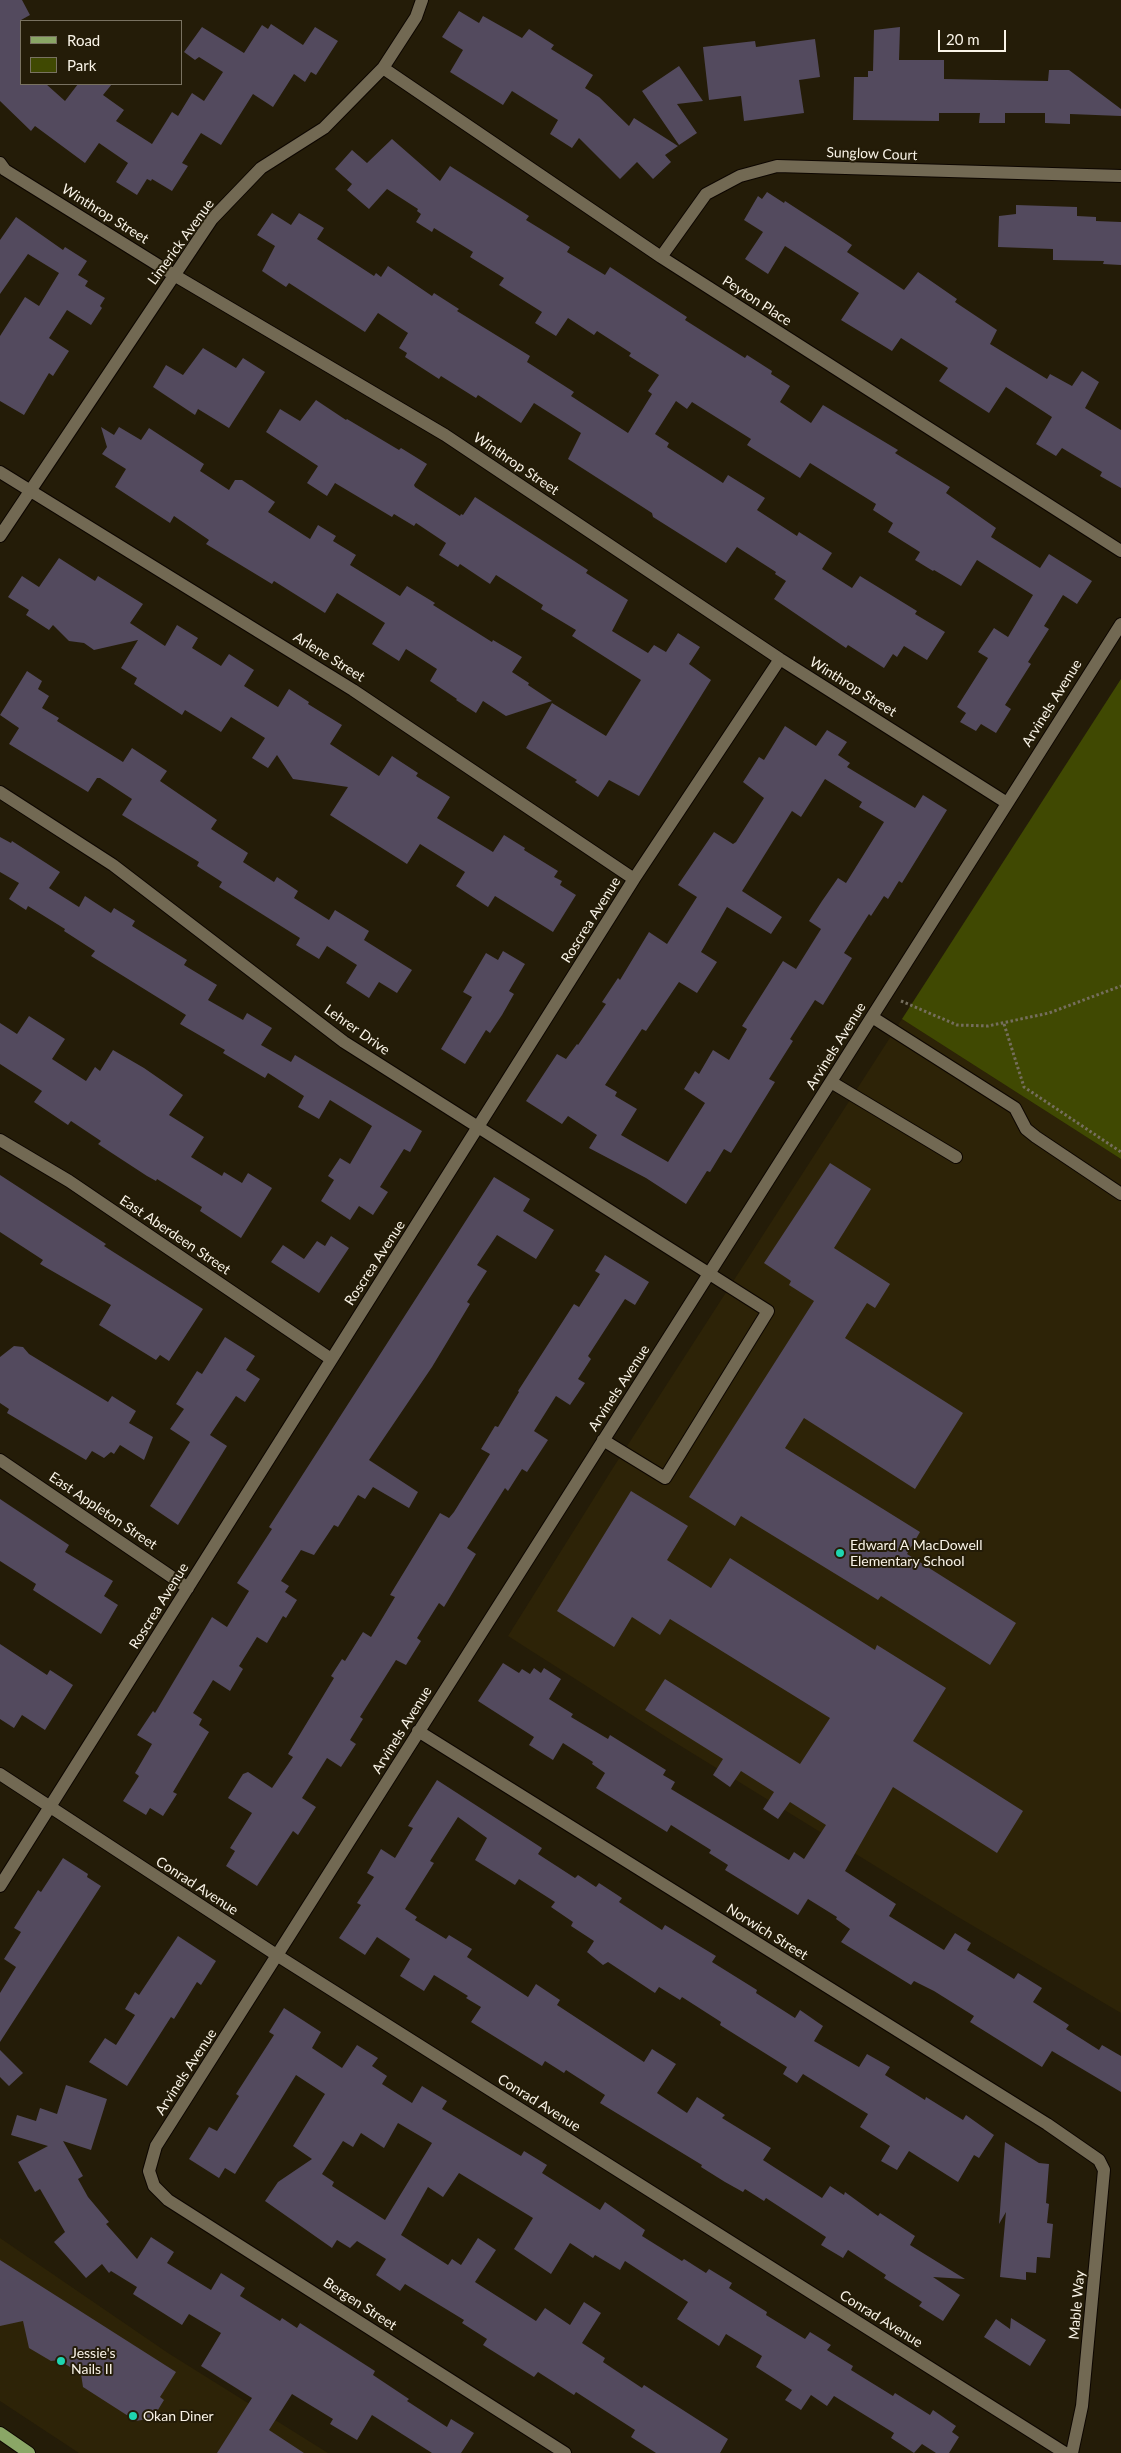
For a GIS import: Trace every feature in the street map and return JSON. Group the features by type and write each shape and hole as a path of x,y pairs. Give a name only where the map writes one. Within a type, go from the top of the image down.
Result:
{"main road":[{"path":"0,2433 29,2453"}],"street":[{"name":"Limerick Avenue","path":"0,536 212,219 261,168 324,128 383,68 416,17 422,0"},
{"name":"Peyton Place","path":"383,68 661,257 1121,551"},
{"name":"Winthrop Street","path":"0,163 5,170 174,275 444,434 780,659 1007,803"},
{"name":"Sunglow Court","path":"661,257 706,194 740,176 777,166 1121,176"},
{"name":"Arlene Street","path":"0,472 354,690 634,879"},
{"name":"Arvinels Avenue","path":"149,2171 156,2146 1121,624"},
{"name":"Roscrea Avenue","path":"0,1886 634,879 780,659"},
{"name":"Lehrer Drive","path":"0,792 113,865 344,1042 478,1129 768,1311 665,1478 603,1440"},
{"path":"872,1017 1015,1108 1026,1129 1121,1194"},
{"path":"831,1082 956,1157"},
{"name":"East Aberdeen Street","path":"0,1140 69,1181 331,1359"},
{"name":"East Appleton Street","path":"0,1460 188,1588"},
{"name":"Norwich Street","path":"418,1731 1048,2124 1099,2160"},
{"name":"Conrad Avenue","path":"0,1774 50,1809 278,1956 1065,2453"},
{"name":"Mable Way","path":"1072,2453 1082,2406 1087,2357 1104,2170 1099,2160"},
{"name":"Bergen Street","path":"149,2171 154,2186 168,2200 565,2453"}],"path":[{"path":"886,994 914,1008 957,1025 988,1026 1049,1013 1121,986"},
{"path":"1004,1024 1024,1087 1121,1152"}],"shaded area":[{"name":"Edward A MacDowell Elementary School","path":"902,1019 1121,1159 1121,2013 958,1917 671,1740 508,1636 611,1471"},
{"path":"0,2238 168,2353 328,2453 79,2453 0,2401"}],"green space":[{"path":"1121,679 1121,1159 902,1019"}],"building":[{"path":"0,0 22,0 30,15 20,20 20,85 47,85 65,101 77,85 111,85 103,95 124,110 116,121 152,144 172,112 178,116 192,93 204,101 223,72 199,57 195,60 184,52 202,27 244,53 262,25 268,29 271,24 303,45 315,27 338,41 316,75 311,72 305,82 294,74 273,107 253,94 221,145 201,133 182,163 188,166 172,191 152,179 151,181 147,179 137,195 116,182 128,163 99,143 85,163 35,126 31,131 0,101"},
{"path":"459,11 479,23 483,16 522,38 529,29 554,45 551,49 593,75 585,88 599,97 629,126 634,118 678,146 665,155 671,162 653,179 637,162 620,179 579,138 572,148 550,134 558,120 512,91 503,105 450,72 463,50 442,37"},
{"path":"900,27 899,60 944,60 944,79 1048,81 1049,70 1069,70 1121,109 1121,116 1070,114 1070,124 1045,123 1045,113 1005,113 1005,123 979,123 980,113 939,113 939,121 853,120 854,77 868,77 868,71 873,71 874,30"},
{"path":"815,39 820,77 799,80 804,113 744,121 741,96 709,100 703,47 755,41 756,47"},
{"path":"679,66 703,101 677,104 697,133 679,145 642,91"},
{"path":"392,139 440,181 450,166 529,216 526,220 570,247 567,252 605,275 610,267 687,317 685,320 745,358 747,355 772,371 771,374 790,386 780,402 811,423 823,405 898,450 895,453 950,487 946,493 996,528 991,537 1040,568 1049,554 1092,581 1077,604 1063,595 1044,626 1049,629 1028,662 1031,664 1005,705 1011,709 996,733 981,724 976,731 960,722 966,713 957,707 988,658 978,652 994,628 1008,637 1033,595 977,560 961,586 933,571 915,560 920,552 888,532 893,523 873,510 876,504 810,463 800,478 747,445 751,439 692,402 687,409 676,401 655,434 669,443 667,447 723,483 728,475 765,498 757,510 797,536 799,532 832,553 822,569 852,588 860,576 917,611 915,614 945,632 927,660 904,646 897,657 893,654 884,668 848,645 846,648 774,599 786,581 775,574 776,572 737,547 726,563 653,517 652,513 568,459 581,433 564,422 534,403 521,423 478,395 476,398 441,376 439,379 405,357 407,353 399,348 408,333 378,313 365,332 289,283 286,287 262,271 275,246 257,235 272,213 291,225 299,213 324,228 317,239 374,276 376,273 381,277 388,266 432,296 434,293 459,309 457,311 530,356 527,362 574,392 571,396 628,433 652,394 648,391 659,375 629,356 631,353 597,331 594,335 568,318 556,336 535,323 542,312 499,285 504,278 470,257 473,252 434,228 432,232 416,222 421,214 417,211 418,209 387,189 369,209 347,190 352,184 335,169 352,150 367,163"},
{"path":"767,192 784,203 785,201 852,245 847,252 904,290 918,272 957,299 955,302 997,330 990,344 1047,379 1050,374 1072,386 1082,371 1099,382 1085,408 1121,430 1121,488 1100,476 1102,472 1062,448 1056,456 1036,444 1052,417 1006,387 989,413 939,381 948,368 901,338 892,351 841,320 859,293 785,246 768,274 745,259 763,232 744,220 758,196 762,199"},
{"path":"1016,205 1077,207 1077,216 1096,217 1096,221 1121,222 1121,265 1103,264 1104,261 1053,260 1053,249 998,247 999,216 1016,214"},
{"path":"16,217 63,250 65,247 87,261 78,275 88,281 85,286 105,298 100,306 102,308 91,325 67,310 49,338 69,351 53,376 49,373 24,415 0,401 0,336 25,297 39,306 59,273 28,254 0,294 0,240"},
{"path":"203,348 236,368 243,358 265,372 229,428 198,409 195,415 153,387 166,365 183,375"},
{"path":"316,400 346,420 399,450 401,448 427,464 414,485 415,487 460,516 461,514 463,515 475,497 588,570 586,573 628,600 612,631 648,653 654,645 666,652 678,633 700,647 689,664 711,680 639,796 609,780 598,797 575,782 577,780 526,748 552,703 606,736 641,680 572,636 576,630 541,609 543,605 496,575 490,584 460,564 458,567 439,555 446,543 416,523 414,526 394,514 392,517 335,483 327,496 307,483 318,466 266,432 280,409 300,421"},
{"path":"101,427 114,435 119,427 141,440 149,428 204,464 200,471 229,490 235,480 242,480 275,502 268,512 310,539 318,525 336,536 333,541 356,555 350,565 400,596 407,586 435,603 433,605 492,642 493,640 522,657 512,672 552,701 506,716 483,701 476,713 430,681 437,669 406,649 399,661 372,644 385,623 337,593 325,613 274,581 272,584 206,544 209,540 174,516 170,523 115,487 126,469 102,454 107,447"},
{"path":"59,558 95,581 98,576 143,604 130,623 165,646 177,625 198,638 192,648 221,666 229,654 254,670 244,686 278,707 289,689 309,702 308,704 342,725 330,744 379,776 392,756 418,773 416,776 450,797 437,818 493,852 504,835 558,871 554,877 562,881 560,885 576,895 553,932 495,896 488,907 456,886 465,872 420,844 407,864 330,815 348,787 293,779 277,755 268,768 252,758 265,738 231,717 221,732 185,710 182,715 134,684 137,678 121,668 138,640 94,650 84,643 69,641 53,625 49,630 26,615 29,610 8,597 22,576 39,587"},
{"path":"27,671 42,681 38,689 49,696 42,708 59,718 57,721 123,762 132,748 167,771 160,781 217,820 211,829 248,853 243,862 274,882 277,877 298,891 294,898 329,920 335,910 369,931 364,940 412,970 397,993 379,982 369,998 346,983 357,965 327,946 319,959 296,945 300,938 219,887 222,882 197,866 199,862 122,815 132,799 100,778 97,778 88,792 9,744 19,728 0,715"},
{"path":"785,726 816,746 827,730 847,742 838,755 850,763 847,767 915,808 923,795 947,810 902,883 899,881 888,899 884,896 871,916 869,914 844,953 852,958 823,1005 815,1000 790,1039 793,1041 769,1079 775,1082 731,1153 724,1149 710,1172 707,1171 686,1204 646,1178 589,1148 597,1135 568,1116 562,1124 526,1101 557,1054 566,1059 578,1045 606,1004 602,1002 618,978 620,980 649,932 667,944 697,897 678,885 714,832 733,844 736,842 764,798 743,782 759,757 764,760","holes":["825,779 862,802 859,807 884,822 846,883 838,878 822,901 809,921 821,929 796,969 783,961 742,1026 747,1029 729,1060 713,1050 699,1074 695,1071 684,1089 705,1103 668,1162 621,1135 637,1109 615,1096 617,1092 605,1085 642,1029 646,1031 679,982 697,993 717,962 701,952 727,907 771,934 782,917 742,891 792,811 801,817"]},
{"path":"0,837 11,843 12,841 60,872 49,888 79,907 85,896 111,913 114,908 135,921 132,926 187,960 184,965 217,985 208,1000 243,1020 247,1013 272,1028 261,1045 291,1062 295,1055 422,1131 410,1152 404,1149 380,1187 388,1192 373,1215 359,1206 350,1220 321,1201 334,1180 328,1176 340,1158 350,1164 372,1126 330,1100 319,1119 298,1107 304,1096 268,1073 265,1078 223,1053 225,1050 180,1024 186,1015 91,956 95,951 64,931 65,929 28,906 26,910 9,899 19,883 0,872"},
{"path":"503,951 525,964 509,991 514,994 502,1015 490,1033 486,1030 465,1064 441,1049 472,997 463,992 486,953 498,960"},
{"path":"29,1016 65,1039 52,1059 86,1081 95,1067 100,1071 113,1050 144,1068 183,1095 169,1115 204,1137 191,1157 222,1176 224,1172 242,1183 248,1173 272,1188 241,1238 200,1211 202,1207 157,1179 156,1181 147,1176 98,1144 101,1141 71,1121 68,1125 34,1102 42,1091 0,1064 0,1023 17,1034"},
{"path":"830,1163 871,1189 834,1248 890,1284 875,1308 867,1303 845,1338 963,1413 915,1489 804,1418 785,1448 920,1532 907,1554 1016,1623 990,1665 881,1596 878,1600 741,1516 735,1526 689,1497 814,1301 789,1285 791,1281 764,1263"},
{"path":"0,1175 106,1244 104,1246 203,1309 169,1361 160,1355 156,1360 99,1325 111,1305 40,1264 43,1260 0,1232"},
{"path":"494,1177 530,1199 523,1211 554,1230 536,1259 497,1235 477,1265 487,1271 467,1302 470,1304 432,1367 369,1460 418,1492 409,1508 373,1487 365,1499 358,1495 338,1527 334,1525 314,1555 301,1550 281,1581 289,1586 285,1592 297,1600 286,1618 283,1616 267,1643 257,1637 239,1666 243,1669 230,1691 213,1680 193,1713 202,1719 199,1725 209,1732 173,1792 177,1794 163,1816 150,1808 146,1815 123,1801 139,1776 135,1773 152,1744 137,1735 153,1711 155,1713 212,1617 227,1627 249,1591 237,1583 272,1529 269,1527"},
{"path":"331,1236 349,1248 319,1293 271,1262 283,1245 304,1259 317,1241 325,1246"},
{"path":"605,1255 649,1282 635,1305 625,1299 588,1356 591,1359 578,1379 585,1383 570,1405 556,1396 534,1431 548,1440 527,1472 522,1469 508,1491 505,1488 467,1548 476,1554 444,1607 439,1603 417,1638 421,1641 406,1665 396,1660 360,1717 363,1719 350,1740 356,1744 341,1767 327,1758 302,1798 316,1807 298,1835 293,1831 257,1886 226,1866 235,1851 230,1848 252,1813 228,1798 243,1774 248,1772 272,1788 293,1757 288,1754 334,1678 331,1676 342,1659 345,1661 363,1632 371,1637 395,1597 390,1595 440,1513 449,1518 454,1512 490,1454 481,1449 495,1426 498,1427 518,1391 574,1304 579,1307 600,1274 595,1271"},
{"path":"225,1337 255,1356 246,1370 260,1379 245,1402 236,1396 210,1435 227,1446 178,1525 150,1506 190,1442 170,1429 184,1409 176,1404 197,1371 202,1374"},
{"path":"14,1346 23,1347 29,1354 108,1402 112,1396 136,1411 129,1423 153,1437 144,1460 120,1445 114,1454 111,1452 104,1458 92,1451 86,1460 7,1413 9,1409 0,1403 0,1357"},
{"path":"631,1491 688,1526 667,1560 711,1588 730,1558 875,1650 877,1645 946,1688 913,1741 1023,1811 997,1853 893,1787 845,1871 896,1904 889,1916 944,1950 955,1933 971,1943 967,1950 1014,1979 1018,1973 1042,1988 1033,2002 1069,2025 1066,2029 1099,2050 1102,2045 1121,2056 1121,2092 1052,2051 1042,2067 970,2022 974,2016 934,1991 914,1981 911,1985 841,1942 850,1929 836,1919 837,1917 808,1899 798,1915 725,1870 728,1865 709,1853 711,1850 671,1825 667,1832 596,1788 605,1773 592,1764 593,1762 563,1743 553,1760 529,1745 534,1737 478,1701 503,1663 519,1673 522,1669 530,1674 534,1668 541,1673 544,1668 561,1679 549,1699 573,1714 571,1717 608,1739 610,1735 666,1770 663,1775 675,1782 671,1789 789,1860 794,1852 804,1859 826,1825 790,1802 778,1819 763,1809 774,1792 741,1771 730,1787 713,1775 723,1759 645,1710 665,1679 800,1764 830,1718 670,1619 660,1635 632,1617 614,1647 557,1611"},
{"path":"0,1499 69,1545 65,1552 113,1581 104,1596 118,1605 101,1634 33,1590 36,1584 0,1561"},
{"path":"0,1644 47,1675 50,1670 73,1685 45,1730 22,1715 14,1728 0,1719"},
{"path":"437,1780 542,1848 538,1854 575,1878 578,1875 596,1887 599,1883 622,1898 619,1902 662,1930 665,1925 716,1956 712,1962 757,1990 756,1993 795,2018 800,2010 823,2026 814,2041 859,2067 867,2054 890,2067 885,2075 925,2100 926,2097 963,2120 966,2115 994,2135 979,2158 974,2155 958,2182 909,2151 897,2170 881,2161 890,2146 860,2127 868,2114 803,2074 797,2083 783,2074 787,2067 720,2025 721,2022 682,1997 680,2000 659,1987 655,1993 608,1962 603,1965 587,1952 594,1941 571,1926 573,1922 551,1907 555,1902 519,1879 515,1885 475,1860 487,1838 458,1817 430,1861 434,1863 405,1909 417,1917 415,1920 446,1939 449,1935 472,1949 467,1957 528,1997 536,1984 560,2000 557,2005 644,2062 652,2049 676,2064 657,2093 687,2113 697,2097 725,2115 722,2118 771,2148 763,2160 822,2198 830,2186 844,2195 845,2192 878,2216 880,2213 915,2236 910,2245 965,2279 933,2277 960,2295 943,2321 919,2306 922,2302 884,2278 886,2275 848,2250 843,2258 821,2245 826,2237 766,2198 764,2201 745,2189 743,2192 725,2182 701,2167 702,2165 600,2103 605,2095 566,2070 564,2073 545,2061 542,2066 471,2022 481,2007 466,1998 468,1996 434,1975 424,1991 400,1976 410,1959 377,1937 365,1955 339,1938 361,1905 357,1903 374,1877 367,1873 381,1849 395,1858 413,1828 408,1826"},
{"path":"63,1858 88,1874 87,1877 101,1886 0,2042 0,1993 16,1967 4,1959 21,1932 14,1928 38,1890 41,1892"},
{"path":"178,1936 216,1961 201,1985 197,1982 174,2019 171,2017 127,2086 89,2062 105,2038 116,2045 135,2015 125,2009 135,1992 139,1995"},
{"path":"284,2008 321,2032 312,2048 342,2068 357,2045 378,2058 372,2066 387,2076 382,2084 412,2103 422,2086 447,2101 442,2109 521,2156 524,2151 547,2165 542,2173 600,2210 605,2202 645,2230 642,2236 682,2261 684,2259 706,2273 709,2269 732,2283 729,2288 767,2312 766,2315 805,2339 810,2332 831,2345 827,2350 853,2366 851,2370 893,2396 895,2393 930,2415 933,2410 956,2426 952,2432 959,2437 949,2453 936,2453 922,2444 914,2453 891,2438 894,2433 834,2396 827,2406 811,2395 801,2410 785,2400 792,2390 756,2367 762,2356 726,2334 719,2346 677,2319 688,2302 625,2261 620,2270 595,2255 593,2258 570,2243 551,2274 514,2249 533,2218 459,2173 443,2197 428,2187 401,2235 448,2265 452,2259 461,2265 478,2238 496,2250 475,2282 536,2321 545,2308 570,2325 584,2302 601,2313 582,2343 605,2358 603,2362 642,2388 644,2385 728,2439 720,2453 656,2453 631,2437 635,2430 576,2392 574,2395 538,2372 534,2377 483,2345 487,2339 462,2323 464,2320 405,2284 400,2291 376,2275 386,2259 357,2241 350,2248 337,2240 332,2248 265,2201 278,2182 312,2159 293,2146 325,2094 296,2075 235,2174 225,2168 219,2178 189,2159 209,2127 217,2131 239,2096 236,2094 274,2035 269,2032","holes":["398,2123 432,2143 385,2220 332,2186 334,2182 322,2174 343,2141 353,2147 361,2133 384,2148"]},
{"path":"0,2050 23,2073 9,2086 0,2077"},
{"path":"66,2085 107,2099 91,2150 63,2141 83,2176 78,2179 88,2197 109,2222 106,2224 137,2259 151,2237 174,2252 167,2263 211,2290 221,2273 245,2288 240,2296 280,2321 282,2318 297,2328 300,2323 375,2371 373,2375 409,2399 407,2401 447,2427 451,2419 474,2433 461,2453 432,2453 372,2415 357,2440 330,2424 333,2419 292,2394 269,2430 304,2453 217,2453 252,2398 201,2366 221,2333 189,2314 182,2325 133,2294 137,2287 111,2271 109,2273 102,2264 86,2278 54,2242 65,2232 40,2189 35,2192 18,2162 48,2146 11,2135 17,2115 36,2121 40,2108 57,2114"},
{"path":"1005,2142 1039,2163 1049,2164 1046,2203 1049,2204 1047,2223 1053,2224 1050,2258 1037,2257 1036,2273 1026,2272 1026,2280 1000,2277 1006,2212 999,2224"},
{"path":"0,2260 176,2372 160,2397 164,2400 153,2418 136,2421 83,2387 81,2374 59,2360 51,2361 29,2348 23,2321 0,2326"},
{"path":"1011,2318 1046,2340 1030,2366 984,2337 996,2319 1010,2329"}],"place":[{"name":"Edward A MacDowell Elementary School","path":"840,1553"},
{"name":"Jessie's Nails II","path":"61,2361"},
{"name":"Okan Diner","path":"133,2416"}]}
